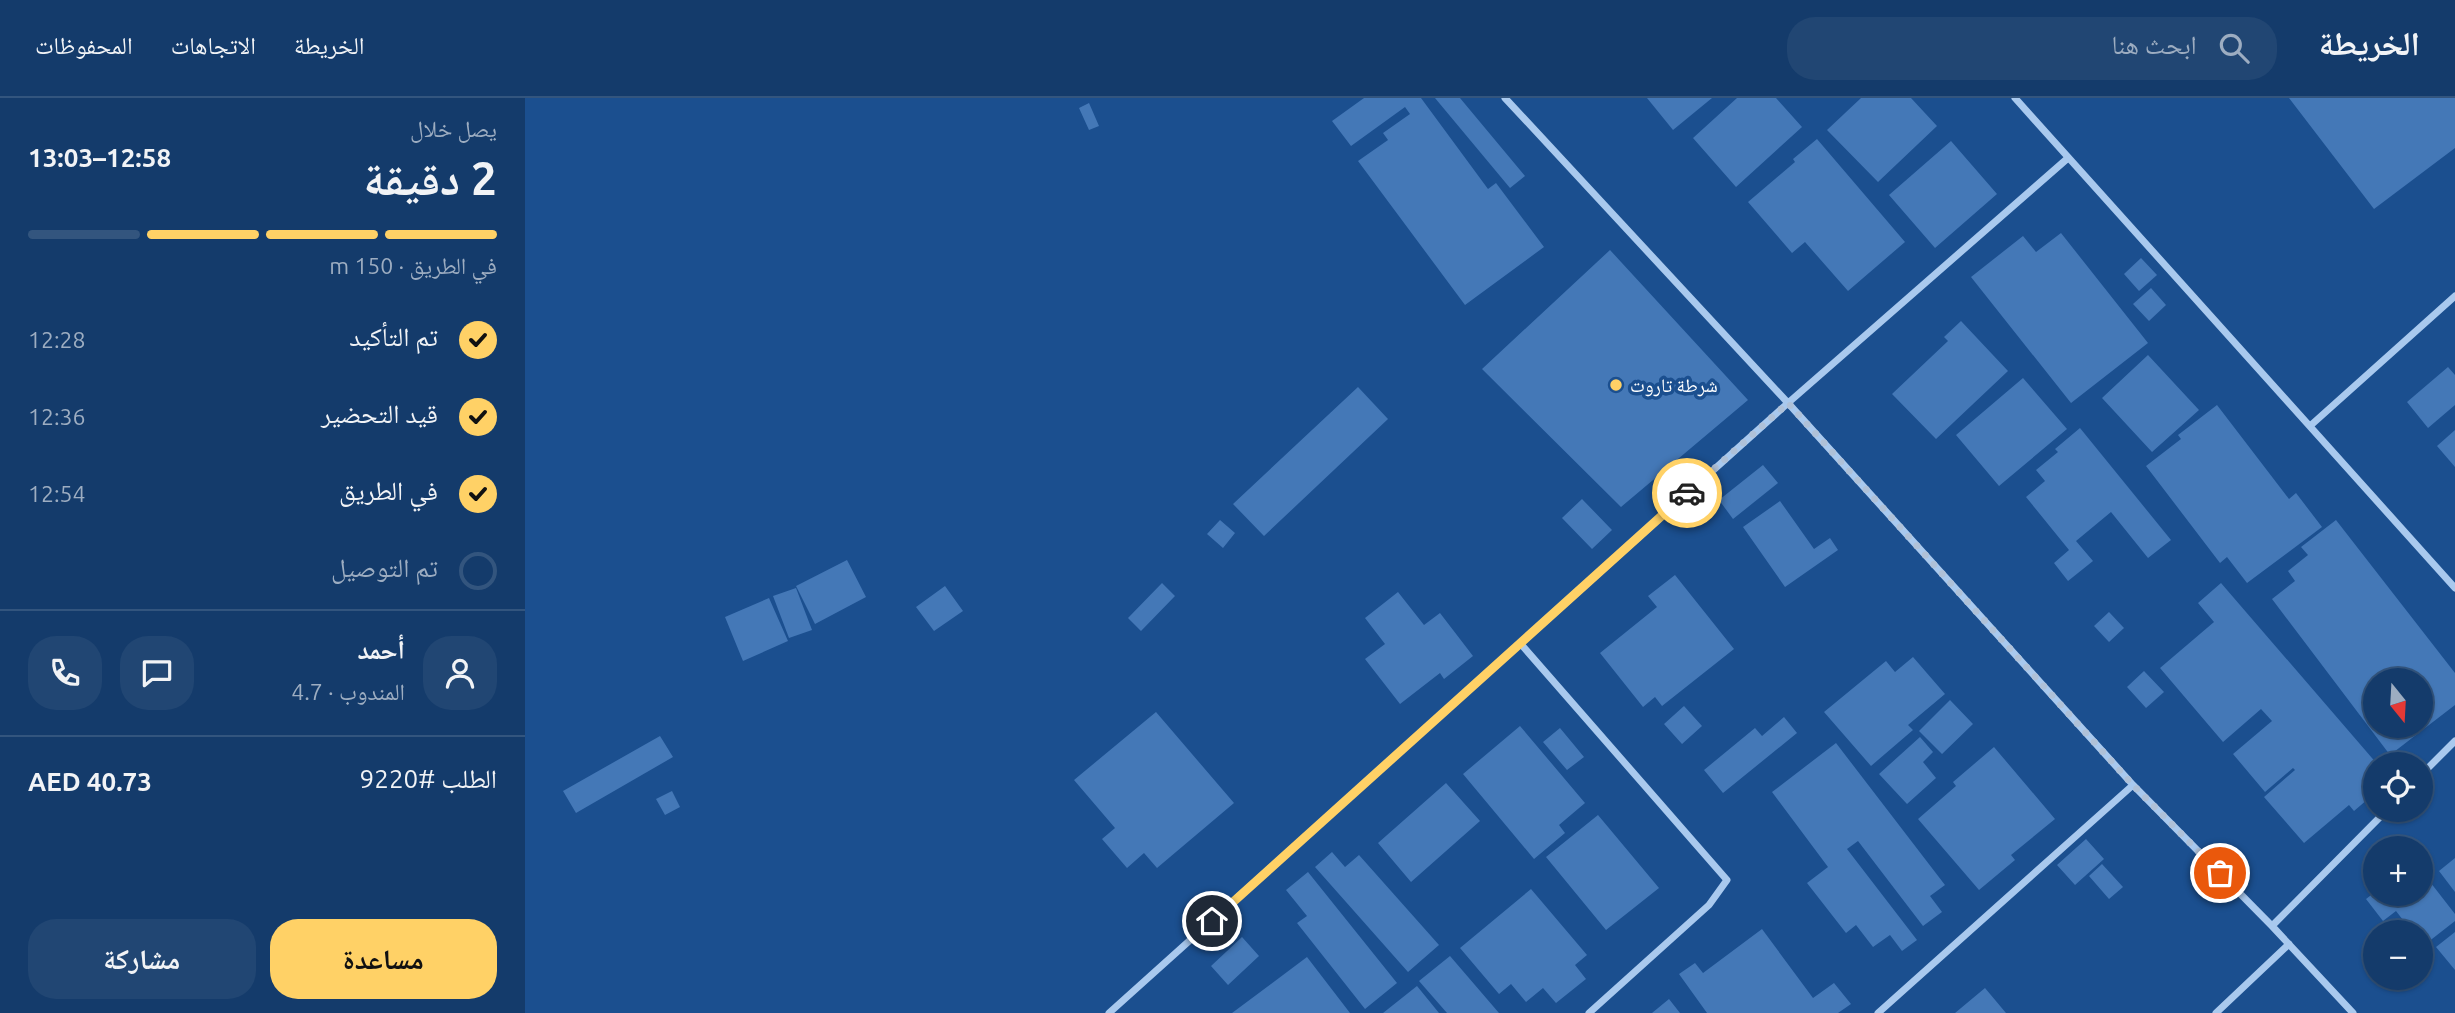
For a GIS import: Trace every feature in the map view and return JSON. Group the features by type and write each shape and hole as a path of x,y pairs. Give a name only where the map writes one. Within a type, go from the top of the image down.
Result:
{"street":[{"path":"1505,98 1788,403 2133,785 2272,926 2353,1013"},
{"path":"2015,98 2455,588"},
{"path":"1109,1013 1788,403 2068,158"},
{"path":"2310,426 2455,296"},
{"path":"1520,643 1727,880 1709,905 1589,1013"},
{"path":"2433,763 2455,741"},
{"path":"1878,1013 2133,785"},
{"path":"2272,926 2375,822"},
{"path":"2216,1013 2289,944"}],"building":[{"path":"1364,98 1421,98 1488,189 1496,183 1544,247 1465,305 1358,161 1388,140 1383,133 1410,114 1405,107 1351,146 1332,121"},
{"path":"1435,98 1460,98 1525,176 1510,188"},
{"path":"1647,98 1712,98 1673,130"},
{"path":"1737,98 1776,98 1802,127 1736,187 1693,138"},
{"path":"1861,98 1911,98 1937,126 1878,182 1827,130"},
{"path":"2289,98 2455,98 2455,148 2374,209"},
{"path":"1089,103 1099,126 1089,130 1079,108"},
{"path":"1817,139 1905,242 1848,291 1805,242 1792,253 1748,202 1795,162 1793,159"},
{"path":"1951,141 1997,194 1935,248 1889,195"},
{"path":"2061,233 2148,343 2071,403 1971,277 2023,236 2036,252"},
{"name":"شرطة تاروت","path":"1610,250 1748,400 1621,507 1482,369"},
{"path":"2141,258 2157,275 2139,291 2124,274"},
{"path":"2151,288 2166,305 2149,321 2133,304"},
{"path":"1961,321 2008,371 1936,439 1892,394 1948,341 1944,337"},
{"path":"2148,355 2199,410 2152,452 2102,398"},
{"path":"2448,367 2455,375 2455,405 2428,428 2407,402"},
{"path":"2023,378 2067,429 1999,486 1956,435"},
{"path":"1358,387 1388,419 1264,536 1233,504"},
{"path":"2217,405 2289,499 2296,493 2322,527 2247,583 2227,557 2220,563 2146,466 2181,439 2178,435"},
{"path":"2080,428 2171,540 2148,558 2111,512 2076,541 2093,561 2068,581 2054,563 2069,550 2026,497 2045,481 2036,470 2058,452 2055,449"},
{"path":"2455,430 2455,467 2437,446"},
{"path":"1763,465 1778,483 1733,519 1719,500"},
{"path":"1582,499 1612,530 1592,549 1562,518"},
{"path":"1780,501 1814,549 1830,538 1838,550 1785,587 1743,527"},
{"path":"1220,520 1235,533 1223,548 1207,534"},
{"path":"2336,520 2455,673 2455,705 2433,722 2433,668 2363,668 2363,719 2272,599 2295,581 2288,571 2308,555 2301,547"},
{"path":"847,560 866,597 815,624 796,586"},
{"path":"1675,575 1734,649 1662,706 1655,697 1643,707 1600,653 1657,607 1648,596"},
{"path":"1162,583 1175,596 1141,631 1128,618"},
{"path":"2221,583 2367,752 2363,752 2363,803 2354,811 2349,805 2304,843 2264,797 2295,770 2293,768 2265,792 2233,754 2272,721 2261,709 2223,742 2160,668 2214,622 2198,603"},
{"path":"945,586 963,611 934,631 916,607"},
{"path":"796,588 812,630 789,638 773,596"},
{"path":"1398,592 1424,625 1440,613 1473,656 1444,679 1440,673 1400,704 1365,659 1385,644 1365,618"},
{"path":"769,598 788,641 743,661 725,617"},
{"path":"2109,612 2124,628 2109,642 2094,626"},
{"path":"1913,657 1945,694 1908,725 1913,730 1871,766 1824,712 1886,661 1895,672"},
{"path":"2144,671 2164,692 2146,708 2127,687"},
{"path":"1950,700 1973,724 1942,754 1919,731"},
{"path":"1684,706 1702,726 1682,744 1664,724"},
{"path":"1156,712 1234,803 1157,868 1144,853 1127,868 1102,839 1115,828 1074,780"},
{"path":"1784,717 1797,733 1723,793 1704,770 1755,728 1762,736"},
{"path":"1520,726 1585,803 1559,825 1565,833 1534,859 1463,774"},
{"path":"1560,728 1584,757 1567,770 1543,742"},
{"path":"660,736 673,757 576,813 563,791"},
{"path":"1920,737 1933,752 1923,762 1936,778 1907,804 1879,774"},
{"path":"2377,738 2412,738 2394,752 2388,752"},
{"path":"1836,743 1945,885 1930,896 1942,912 1923,926 1858,841 1847,849 1917,940 1902,951 1890,935 1873,947 1856,925 1846,933 1807,883 1828,867 1772,792"},
{"path":"1994,747 2055,819 2011,855 2015,860 1979,890 1918,819 1956,786 1953,782"},
{"path":"1446,783 1480,821 1411,882 1378,843"},
{"path":"672,791 680,807 665,815 656,799"},
{"path":"1598,815 1659,888 1606,930 1546,857"},
{"path":"2086,839 2104,859 2075,885 2057,865"},
{"path":"1332,852 1345,867 1359,855 1439,945 1408,972 1315,867"},
{"path":"2455,858 2455,892 2439,871"},
{"path":"2102,864 2123,887 2109,899 2089,876"},
{"path":"1308,872 1397,983 1365,1009 1297,923 1307,916 1286,890"},
{"path":"2433,886 2455,914 2455,921 2433,938 2433,920 2403,920 2396,911 2382,920 2371,906 2433,906"},
{"path":"1531,889 1587,955 1575,965 1586,979 1556,1003 1543,988 1526,1002 1511,984 1499,994 1460,948"},
{"path":"1762,929 1813,998 1834,983 1851,1004 1838,1013 1707,1013 1679,974 1695,963 1703,973"},
{"path":"2455,932 2455,970 2436,947"},
{"path":"1242,937 1259,956 1228,985 1211,966"},
{"path":"1450,956 1499,1013 1447,1013 1419,981"},
{"path":"1307,957 1350,1013 1232,1013"},
{"path":"1417,986 1439,1013 1383,1013"},
{"path":"1985,988 2006,1013 1955,1013"},
{"path":"1669,999 1680,1013 1652,1013"}],"way so far":[{"path":"1687,493 1788,403 2133,785 2220,873"}],"place":[{"name":"شرطة تاروت","path":"1616,385"}],"route":[{"path":"1212,921 1687,493"}]}
